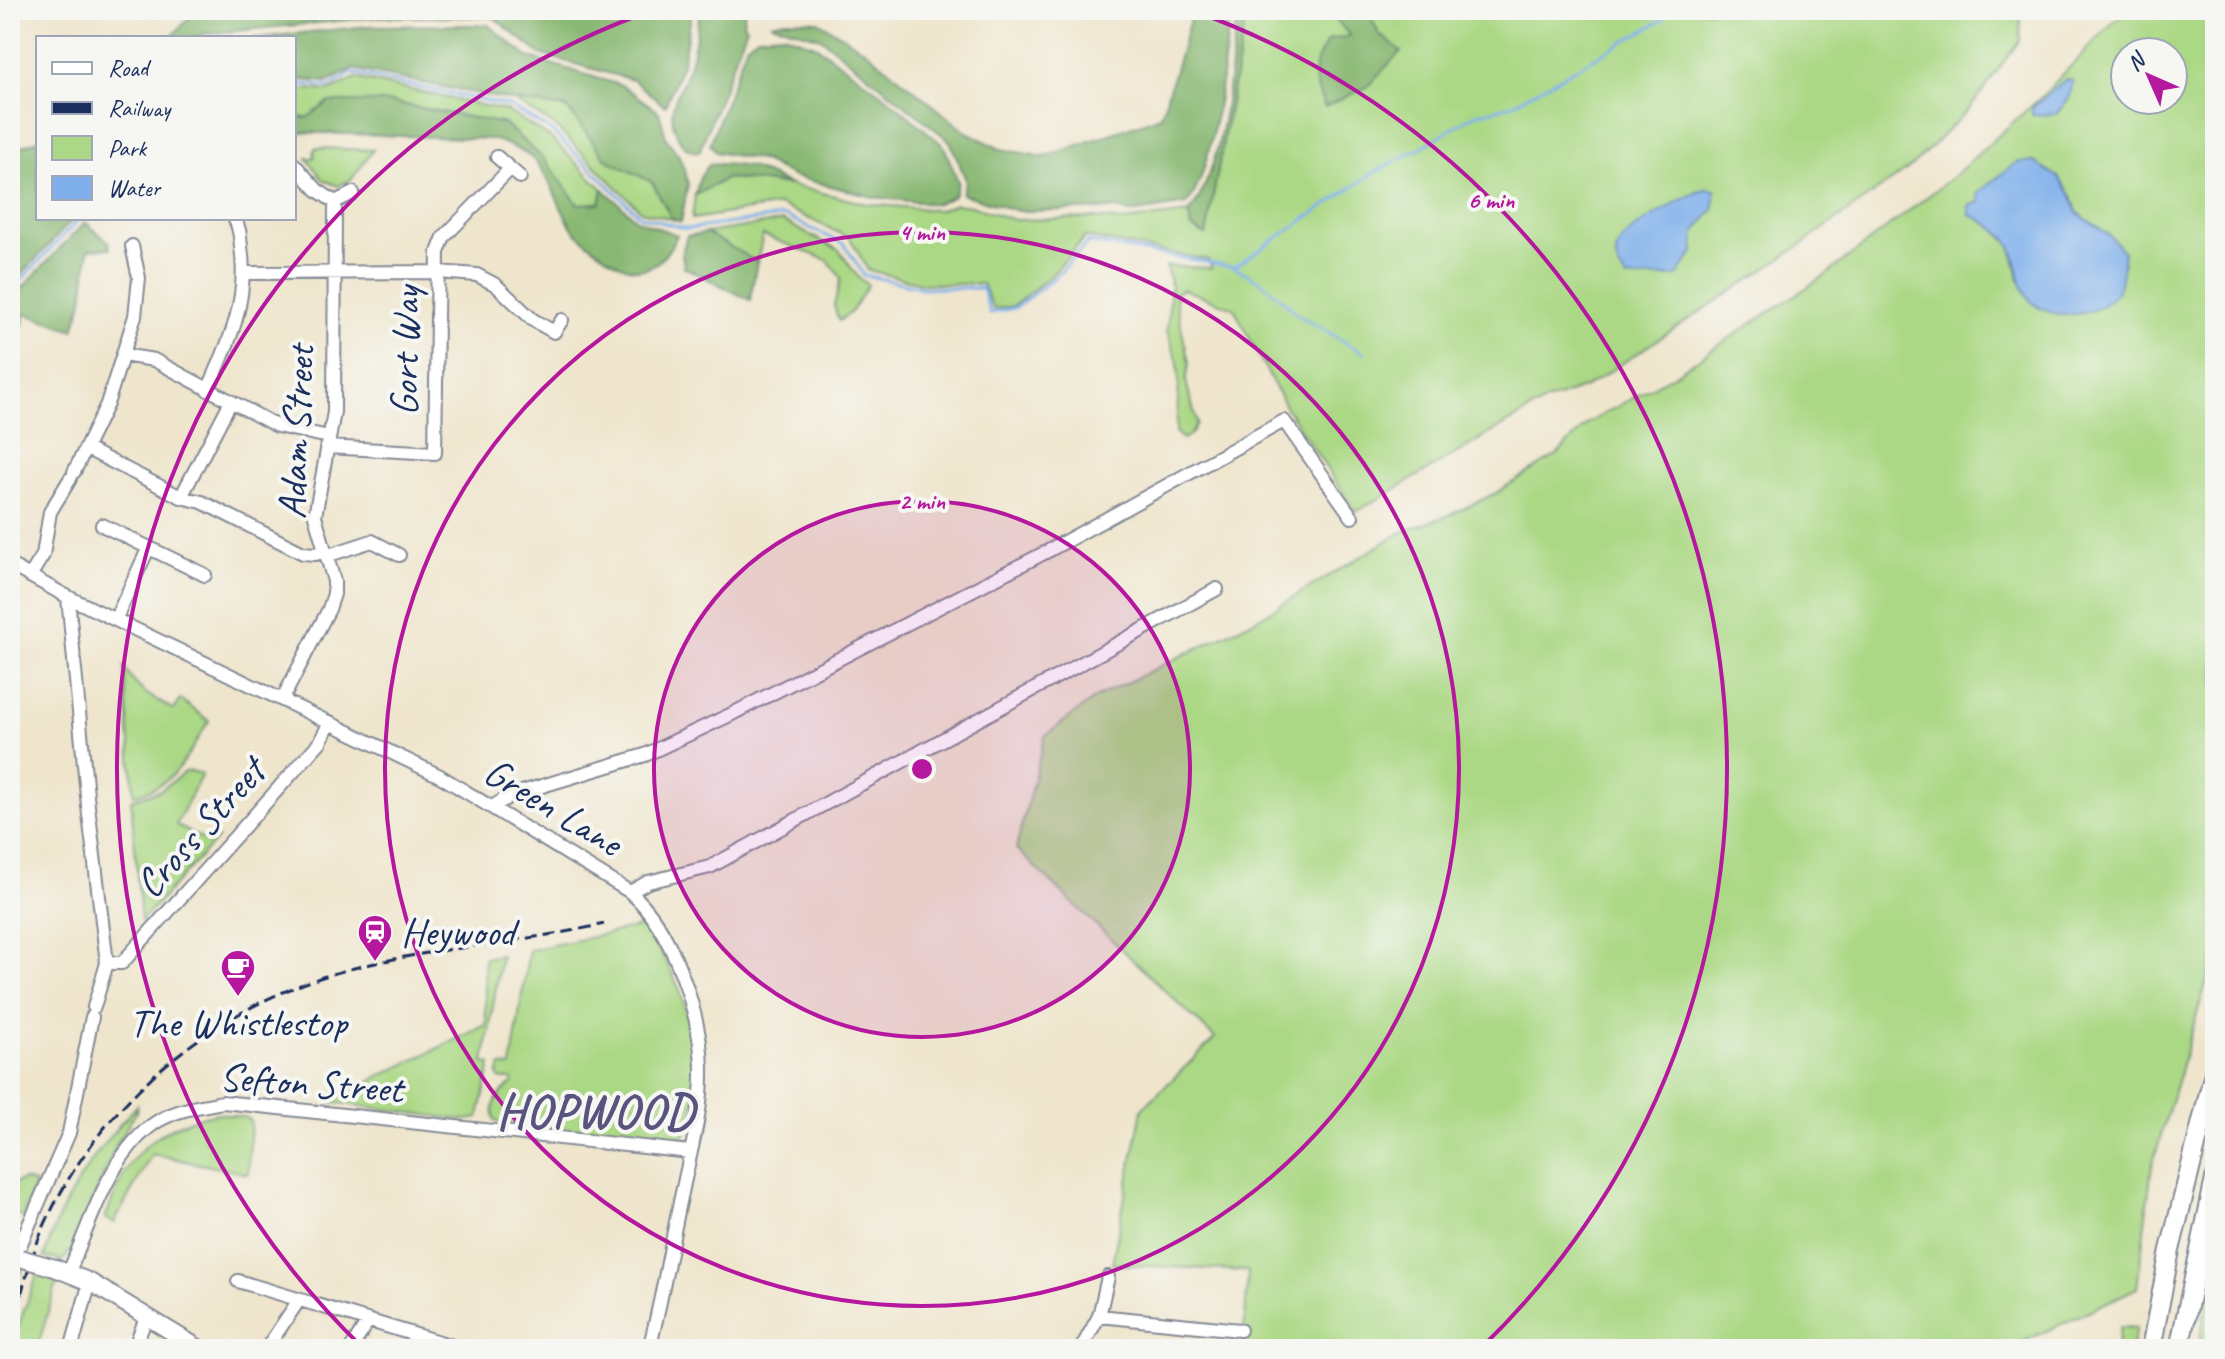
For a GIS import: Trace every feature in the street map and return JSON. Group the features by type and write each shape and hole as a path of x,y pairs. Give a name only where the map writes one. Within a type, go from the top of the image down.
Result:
{"highway":[{"path":"2151,1349 2170,1250 2215,1069"},
{"path":"2179,1349 2215,1179"}],"main road":[{"path":"15,1257 90,1282 200,1349"}],"street":[{"name":"Gort Way","path":"328,442 435,453 438,252 444,237 515,173 497,157"},
{"path":"296,166 317,190 335,202 353,193"},
{"name":"Adam Street","path":"282,700 334,594 334,581 315,516 334,412 335,202"},
{"path":"208,390 234,331 245,273 235,220"},
{"path":"30,576 43,555 50,512 87,449 107,404 135,316 140,292 136,241 118,241"},
{"path":"245,273 438,272 477,275 496,285 533,320 554,332 562,320"},
{"path":"123,355 154,360 277,426 328,442"},
{"path":"181,497 230,403"},
{"path":"492,807 512,795 645,755 732,714 1048,551 1284,421 1352,517"},
{"path":"87,449 181,497 202,502 303,553 325,553 372,541 399,555"},
{"path":"102,525 205,575"},
{"path":"116,618 149,547"},
{"name":"Green Lane","path":"10,565 68,597 440,776 630,892 653,917 693,1004 702,1068 690,1152 649,1349"},
{"path":"630,892 648,882 710,867 1217,589"},
{"path":"15,1257 69,1133 93,1012 107,963 68,597"},
{"name":"Cross Street","path":"107,963 122,963 320,742 330,722"},
{"name":"Sefton Street","path":"62,1271 117,1163 133,1141 159,1121 189,1108 223,1102 690,1152"},
{"path":"1081,1349 1099,1316 1108,1277"},
{"path":"238,1281 462,1349"},
{"path":"71,1349 90,1282"},
{"path":"266,1349 299,1300"},
{"path":"134,1349 147,1315"},
{"path":"1099,1316 1240,1330"},
{"path":"351,1349 368,1321"}],"green space":[{"path":"197,10 692,10 682,64 665,106 633,80 540,54 493,17 380,17 199,36 172,36"},
{"path":"700,10 745,10 743,23 747,27 699,152 690,150 679,139 672,110 691,60"},
{"path":"1193,10 1231,10 1216,112 1204,167 1187,204 1130,213 1118,209 1018,211 962,194 966,180 950,141 821,38 771,23 785,20 818,21 866,51 965,131 1000,149 1045,157 1161,116"},
{"path":"1238,10 1247,10 1206,235 1191,227 1189,213 1211,170 1218,144"},
{"path":"1247,10 2021,10 2020,40 1969,109 1913,165 1794,250 1586,387 1546,401 1356,512 1286,408 1234,308 1183,289 1176,293 1176,303 1189,363 1186,382 1197,423 1191,434 1183,439 1176,433 1178,362 1167,331 1171,286 1166,266 1212,268 1208,260 1085,237 1054,273 1013,306 993,309 982,284 924,284 868,270 850,238 780,205 692,219 695,195 727,178 790,185 867,204 939,210 956,204 971,206 1015,220 1094,218 1124,221 1189,213 1191,227 1206,235"},
{"path":"1328,10 1368,10 1379,34 1401,51 1367,87 1325,107 1315,80 1318,57 1329,40 1350,36"},
{"path":"2125,10 2215,10 2215,953 2152,1166 2137,1288 2008,1349 1579,1349 1548,1345 1547,1349 1243,1349 1248,1271 1112,1264 1142,1109 1215,1038 1016,849 1045,736 1095,698 1257,619 1402,532 1452,514 1494,494 1558,454 1588,423 1675,374 1827,274 1954,176 2042,96","holes":["2034,162 2058,177 2072,196 2077,212 2108,234 2047,311 2030,300 2018,277 2012,247 1988,222 1970,214 1969,206 1980,202"]},
{"path":"488,25 528,57 623,86 659,112 666,138 679,156 688,184 681,222 672,219 652,182 607,160 567,108 514,101 353,69 327,82 296,79 296,36 273,36 369,26"},
{"path":"783,34 815,45 886,97 944,146 958,182 954,196 936,204 873,197 792,176 762,160 716,152 710,144 747,44 758,36"},
{"path":"356,78 507,111 551,138 603,189 601,203 578,205 544,159 504,124 389,102 329,102 307,118 296,117 296,88 329,91"},
{"path":"514,101 567,108 607,160 652,182 672,219 641,211 555,126"},
{"path":"329,102 389,102 504,124 544,159 578,204 600,203 603,189 637,220 677,235 661,260 652,266 632,269 609,259 575,232 543,171 534,160 509,145 490,139 296,132 296,117 307,118"},
{"path":"36,141 36,220 72,220 10,287 10,253 15,248 11,203 20,159 10,151"},
{"path":"315,148 373,150 351,180 338,186 323,180 307,158 314,158"},
{"path":"709,165 750,167 790,185 727,178 695,195 700,177"},
{"path":"783,221 839,250 858,277 868,285 852,311 839,321 834,306 841,278 827,260 763,235 757,262 706,233"},
{"path":"85,222 109,242 110,248 89,249 83,300 74,330 26,314 10,361 10,301"},
{"path":"706,233 757,262 750,300 684,267 682,253 687,236"},
{"path":"124,666 134,682 151,697 174,710 180,699 209,721 172,776 134,795"},
{"path":"191,771 202,774 176,825 208,842 213,833 217,839 141,921 131,800 161,790"},
{"path":"644,926 678,986 692,1041 694,1104 683,1137 671,1142 510,1127 495,1121 495,1103 513,1082 512,1079 500,1079 498,1075 501,1066 511,1067 529,950"},
{"path":"501,955 484,1063 491,1064 479,1116 463,1120 331,1102 486,1025 484,958"},
{"path":"137,1105 117,1143 71,1251 62,1261 44,1257 70,1195 108,1139"},
{"path":"218,1113 247,1118 251,1122 248,1174 152,1154 114,1223 105,1218 124,1174 140,1151 170,1129"},
{"path":"23,1180 35,1183 22,1217 10,1212 10,1185"},
{"path":"2215,1260 2215,1349 2198,1349"},
{"path":"10,1263 24,1267 10,1302"},
{"path":"38,1272 57,1282 37,1349 10,1349"},
{"path":"2120,1327 2136,1328 2131,1349 2117,1349"}],"water":[{"path":"2066,79 2073,81 2068,99 2060,110 2056,114 2032,115 2032,108"},
{"path":"2017,162 2034,162 2058,177 2072,196 2077,213 2108,234 2124,252 2118,289 2101,306 2077,314 2040,308 2024,289 2009,243 1994,228 1970,215 1969,206 1980,202 1978,193"},
{"path":"1708,188 1716,191 1713,210 1695,232 1694,252 1677,276 1627,279 1616,259 1616,250 1626,236 1672,205"}],"waterway":[{"path":"296,83 329,87 352,73 509,106 553,132 640,216 687,229 785,216 844,244 864,275 924,288 982,288 990,313 1015,308 1059,274 1088,242 1234,267 1375,172 1474,115 1511,105 1664,19"},
{"path":"10,292 78,220"},
{"path":"1234,267 1263,283 1300,316 1364,353"}],"railway":[{"path":"10,1330 39,1238 63,1189 92,1144 126,1103 165,1066 207,1033 253,1006 303,984 354,968 604,924"}],"place":[{"name":"Heywood","path":"375,963"},
{"name":"The Whistlestop","path":"238,998"}],"district":[{"name":"HOPWOOD","path":"596,1111"}]}
